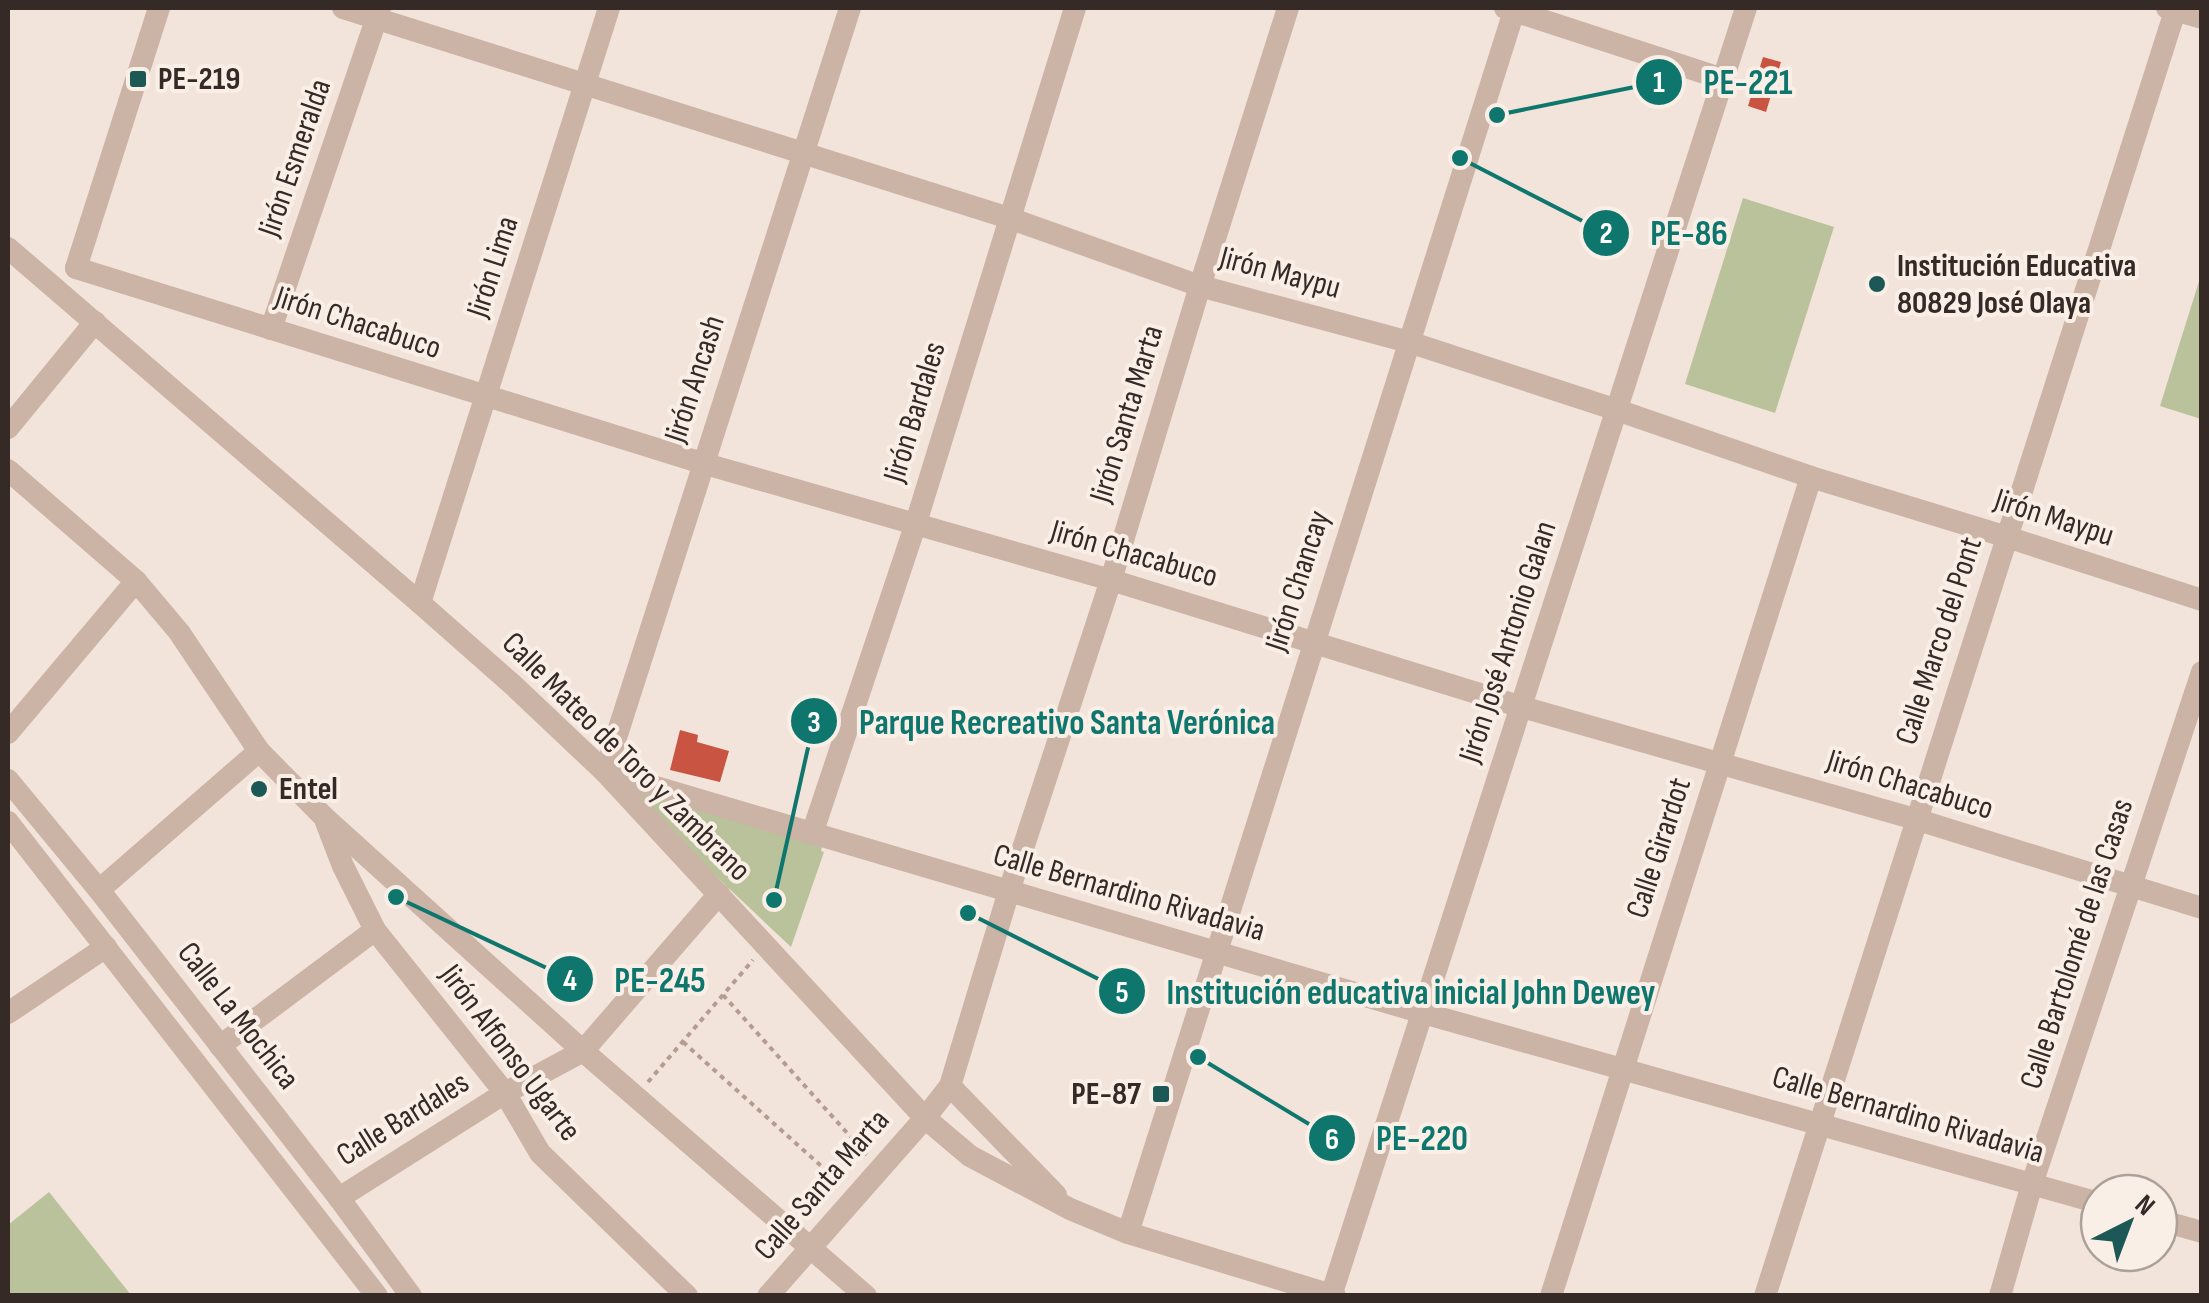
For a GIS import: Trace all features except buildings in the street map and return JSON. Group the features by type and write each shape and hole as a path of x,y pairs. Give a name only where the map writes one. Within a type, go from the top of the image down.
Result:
{"street":[{"path":"54,288 76,268 159,8"},
{"name":"Jirón Maypu","path":"343,8 378,13 584,84 1009,218 1200,286 1409,342 1811,478 2202,600"},
{"name":"Jirón Lima","path":"420,602 609,8"},
{"name":"Jirón Ancash","path":"605,772 850,8"},
{"name":"Jirón Bardales","path":"812,834 915,526 1075,8"},
{"name":"Jirón Santa Marta","path":"925,1118 950,1086 1288,8"},
{"path":"1511,8 1723,79"},
{"name":"Jirón Chancay","path":"1128,1233 1511,8"},
{"name":"Jirón José Antonio Galan","path":"1333,1295 1746,8"},
{"path":"2173,8 2202,18"},
{"name":"Calle Marco del Pont","path":"1765,1296 2173,8"},
{"name":"Jirón Esmeralda","path":"271,329 378,13"},
{"name":"Calle Mateo de Toro y Zambrano","path":"8,248 513,685 605,772 925,1118 970,1156 1070,1209 1128,1233 1333,1295"},
{"name":"Jirón Chacabuco","path":"76,268 702,464 1111,580 2202,908"},
{"path":"8,428 95,322"},
{"path":"8,470 136,581 179,632 259,752 325,818 582,1051 866,1296"},
{"name":"Calle Girardot","path":"1551,1296 1811,478"},
{"path":"8,733 136,581"},
{"name":"Calle Bartolomé de las Casas","path":"2000,1296 2032,1184 2202,672"},
{"path":"99,890 259,752"},
{"name":"Calle Bernardino Rivadavia","path":"605,772 1423,1013 2079,1197"},
{"name":"Calle La Mochica","path":"8,780 99,890 411,1296"},
{"name":"Jirón Alfonso Ugarte","path":"325,818 343,866 375,930 505,1093 546,1160 686,1296"},
{"name":"Calle La Mochica","path":"8,822 377,1296"},
{"name":"Calle Bardales","path":"339,1198 505,1093 582,1051 720,894"},
{"path":"220,1046 375,930"},
{"path":"8,1013 106,948"},
{"path":"950,1086 1070,1209"},
{"name":"Calle Santa Marta","path":"768,1296 925,1118"}],"path":[{"path":"636,1096 766,946"},
{"path":"723,995 880,1169"},
{"path":"683,1042 855,1196"}],"green space":[{"path":"1743,198 1834,227 1775,413 1685,384"},
{"path":"2201,275 2201,419 2160,406"},
{"path":"605,772 822,846 824,852 791,947"},
{"path":"49,1192 131,1295 8,1295 8,1225"}],"place":[{"name":"PE-219","path":"138,79"},
{"name":"PE-221","path":"1497,115"},
{"name":"PE-86","path":"1460,158"},
{"name":"Institución Educativa 80829 José Olaya","path":"1877,284"},
{"name":"Entel","path":"259,789"},
{"name":"PE-245","path":"396,897"},
{"name":"Parque Recreativo Santa Verónica","path":"774,900"},
{"name":"Institución educativa inicial John Dewey","path":"968,913"},
{"name":"PE-220","path":"1198,1057"},
{"name":"PE-87","path":"1161,1094"}]}
